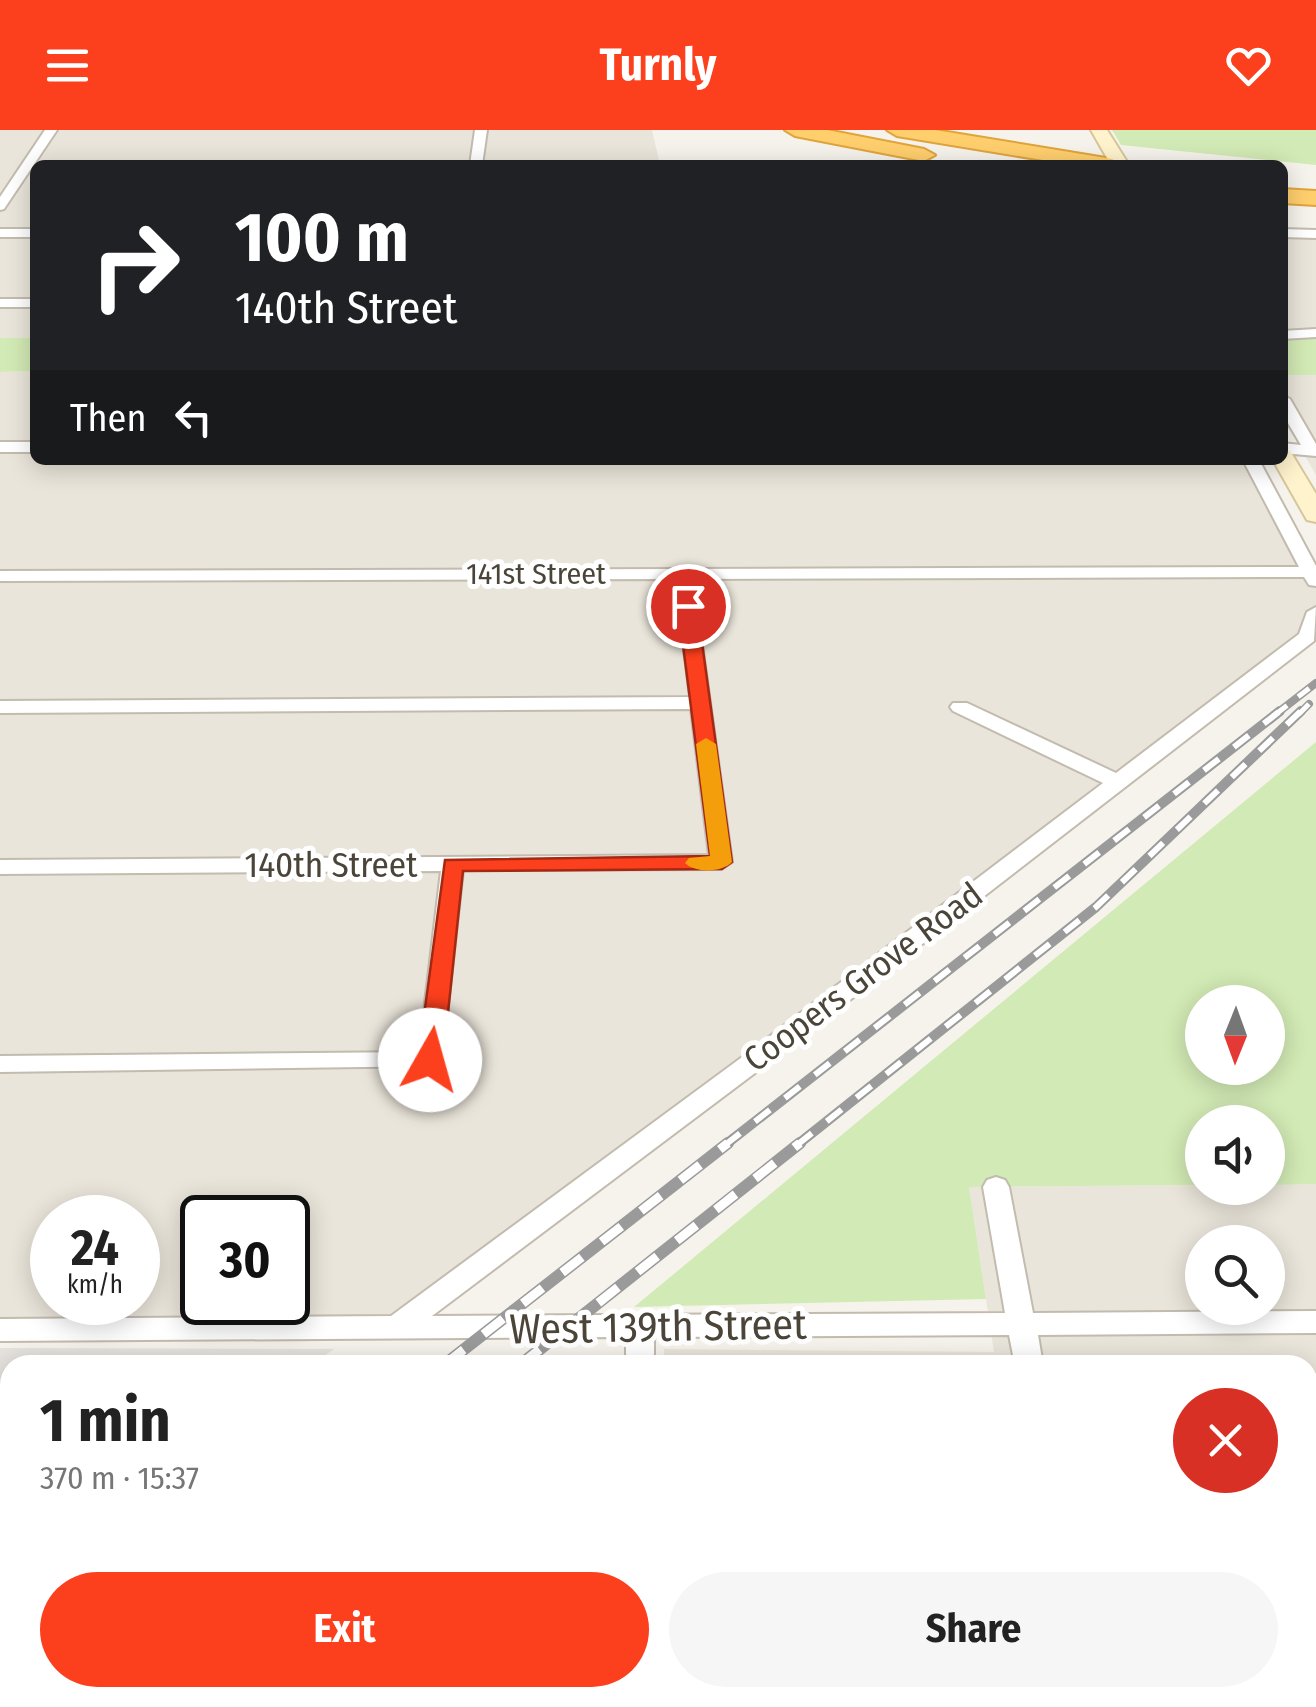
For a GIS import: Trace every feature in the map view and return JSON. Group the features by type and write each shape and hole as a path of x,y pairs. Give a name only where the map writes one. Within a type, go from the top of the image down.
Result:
{"highway":[{"path":"796,130 962,160"},
{"path":"830,130 994,160"},
{"path":"897,130 1072,160"},
{"path":"904,130 936,138"},
{"path":"1288,184 1316,186"},
{"path":"1288,196 1316,198"}],"main road":[{"path":"1099,130 1117,160"},
{"path":"1287,465 1316,516"}],"street":[{"path":"34,160 51,130"},
{"path":"477,160 481,130"},
{"path":"0,206 30,167"},
{"path":"0,233 30,233"},
{"path":"1288,233 1316,234"},
{"path":"0,304 30,303"},
{"path":"1288,335 1316,333"},
{"path":"1288,409 1314,451"},
{"path":"0,447 30,447"},
{"path":"1288,449 1314,451"},
{"path":"1254,465 1314,578"},
{"path":"0,708 701,703 683,574"},
{"name":"141st Street","path":"0,576 683,574 1314,578"},
{"name":"Coopers Grove Road","path":"395,1329 762,1055 1307,636 1316,612"},
{"name":"140th Street","path":"0,867 722,862 701,703"},
{"path":"960,707 1118,782"},
{"path":"0,1064 430,1060 453,864"},
{"path":"996,1187 1027,1355"},
{"name":"West 139th Street","path":"0,1330 1316,1322"},
{"path":"640,1327 640,1355"}],"shaded area":[{"path":"0,130 652,130 659,160 30,160 30,338 0,338"},
{"path":"1288,230 1316,231 1316,336 1288,336"},
{"path":"30,371 30,465 1254,465 1316,584 1316,612 1307,637 395,1329 0,1330 0,372"},
{"path":"1288,375 1316,375 1316,475 1288,427"},
{"path":"1285,1184 1316,1184 1316,1355 664,1355 664,1349 994,1352 969,1187 1185,1185 1185,1205 1285,1205"},
{"path":"0,1348 334,1349 326,1355 0,1355"}],"green space":[{"path":"1112,130 1316,130 1316,165 1288,160 1121,145"},
{"path":"1288,336 1316,336 1316,375 1288,375"},
{"path":"0,338 30,338 30,371 0,372"},
{"path":"1316,742 1316,1184 1285,1185 1285,1105 1185,1105 1185,1185 969,1187 986,1299 634,1307"}],"railway":[{"path":"1276,714 1316,683"},
{"path":"1299,714 1309,704"},
{"path":"725,1145 1280,711"},
{"path":"797,1145 1096,907 1301,711"},
{"path":"457,1355 728,1143"},
{"path":"533,1355 800,1143"}],"slow traffic":[{"path":"696,863 722,862 706,744"}],"route":[{"path":"430,1060 453,864 722,862 688,606"}]}
